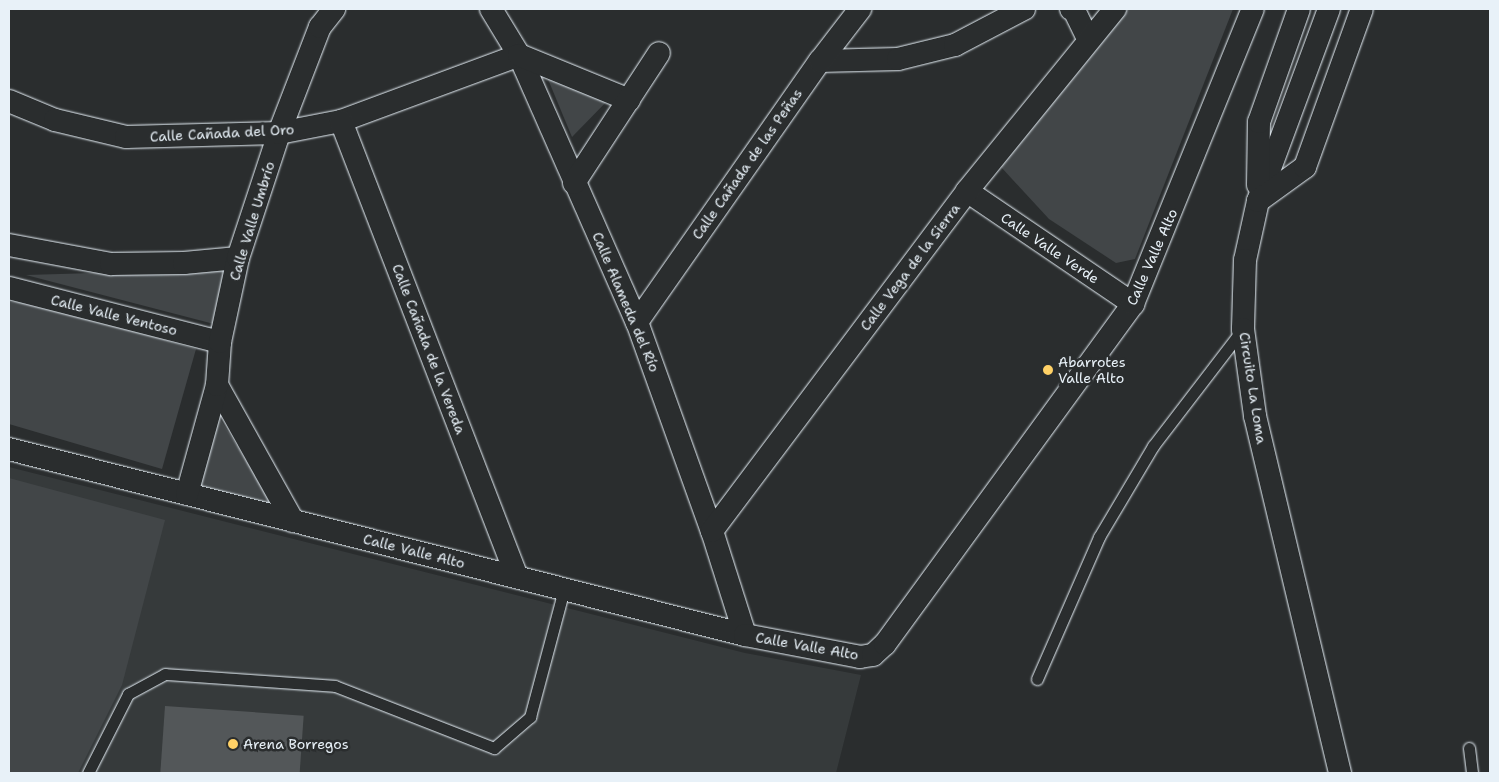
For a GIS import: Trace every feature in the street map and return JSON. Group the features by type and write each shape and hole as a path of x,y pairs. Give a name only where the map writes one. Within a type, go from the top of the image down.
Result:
{"street":[{"name":"Calle Valle Umbrío","path":"187,494 217,385 220,342 238,258 279,133 320,28 334,9"},
{"name":"Calle Alameda del Río","path":"492,9 519,55 637,322 712,531 744,635"},
{"name":"Calle Cañada de las Peñas","path":"637,322 820,61 860,9"},
{"path":"820,61 898,59 954,45 1024,9"},
{"path":"1071,9 1074,10 1088,39"},
{"name":"Calle Vega de la Sierra","path":"712,531 967,191 1088,39 1115,9"},
{"name":"Calle Valle Alto","path":"9,449 744,635 860,657 872,655 885,644 1133,304 1253,9"},
{"path":"1258,201 1259,122 1299,9"},
{"name":"Circuito La Loma","path":"1329,9 1258,201 1245,260 1243,329 1255,416 1340,773"},
{"path":"1258,201 1304,167 1362,9"},
{"path":"574,183 659,53"},
{"name":"Calle Cañada del Oro","path":"9,101 55,120 126,138 279,133 341,121 519,55"},
{"path":"519,55 629,100"},
{"name":"Calle Cañada de la Vereda","path":"341,121 517,577"},
{"name":"Calle Valle Verde","path":"967,191 1133,304"},
{"path":"9,246 111,264 184,263 238,258"},
{"name":"Calle Valle Ventoso","path":"9,288 220,342"},
{"path":"217,385 293,521"}],"lane":[{"path":"1037,679 1099,537 1153,446 1243,329"},
{"path":"88,773 128,694 166,674 335,686 494,748 530,717 564,589"},
{"path":"1469,748 1472,773"}],"shaded area":[{"path":"1126,9 1233,9 1135,259 1116,263 1049,219 1001,167 1013,146"},
{"path":"545,72 612,96 572,137"},
{"path":"230,269 214,324 26,275"},
{"path":"9,302 36,303 196,349 162,469 9,424"},
{"path":"217,414 276,508 200,487"},
{"path":"9,467 745,653 861,675 836,773 9,773"},
{"path":"9,478 165,520 122,685 78,773 9,773"}],"building":[{"name":"Arena Borregos","path":"165,706 304,716 300,773 160,773"}],"place":[{"name":"Abarrotes Valle Alto","path":"1048,370"},
{"name":"Arena Borregos","path":"233,744"}]}
